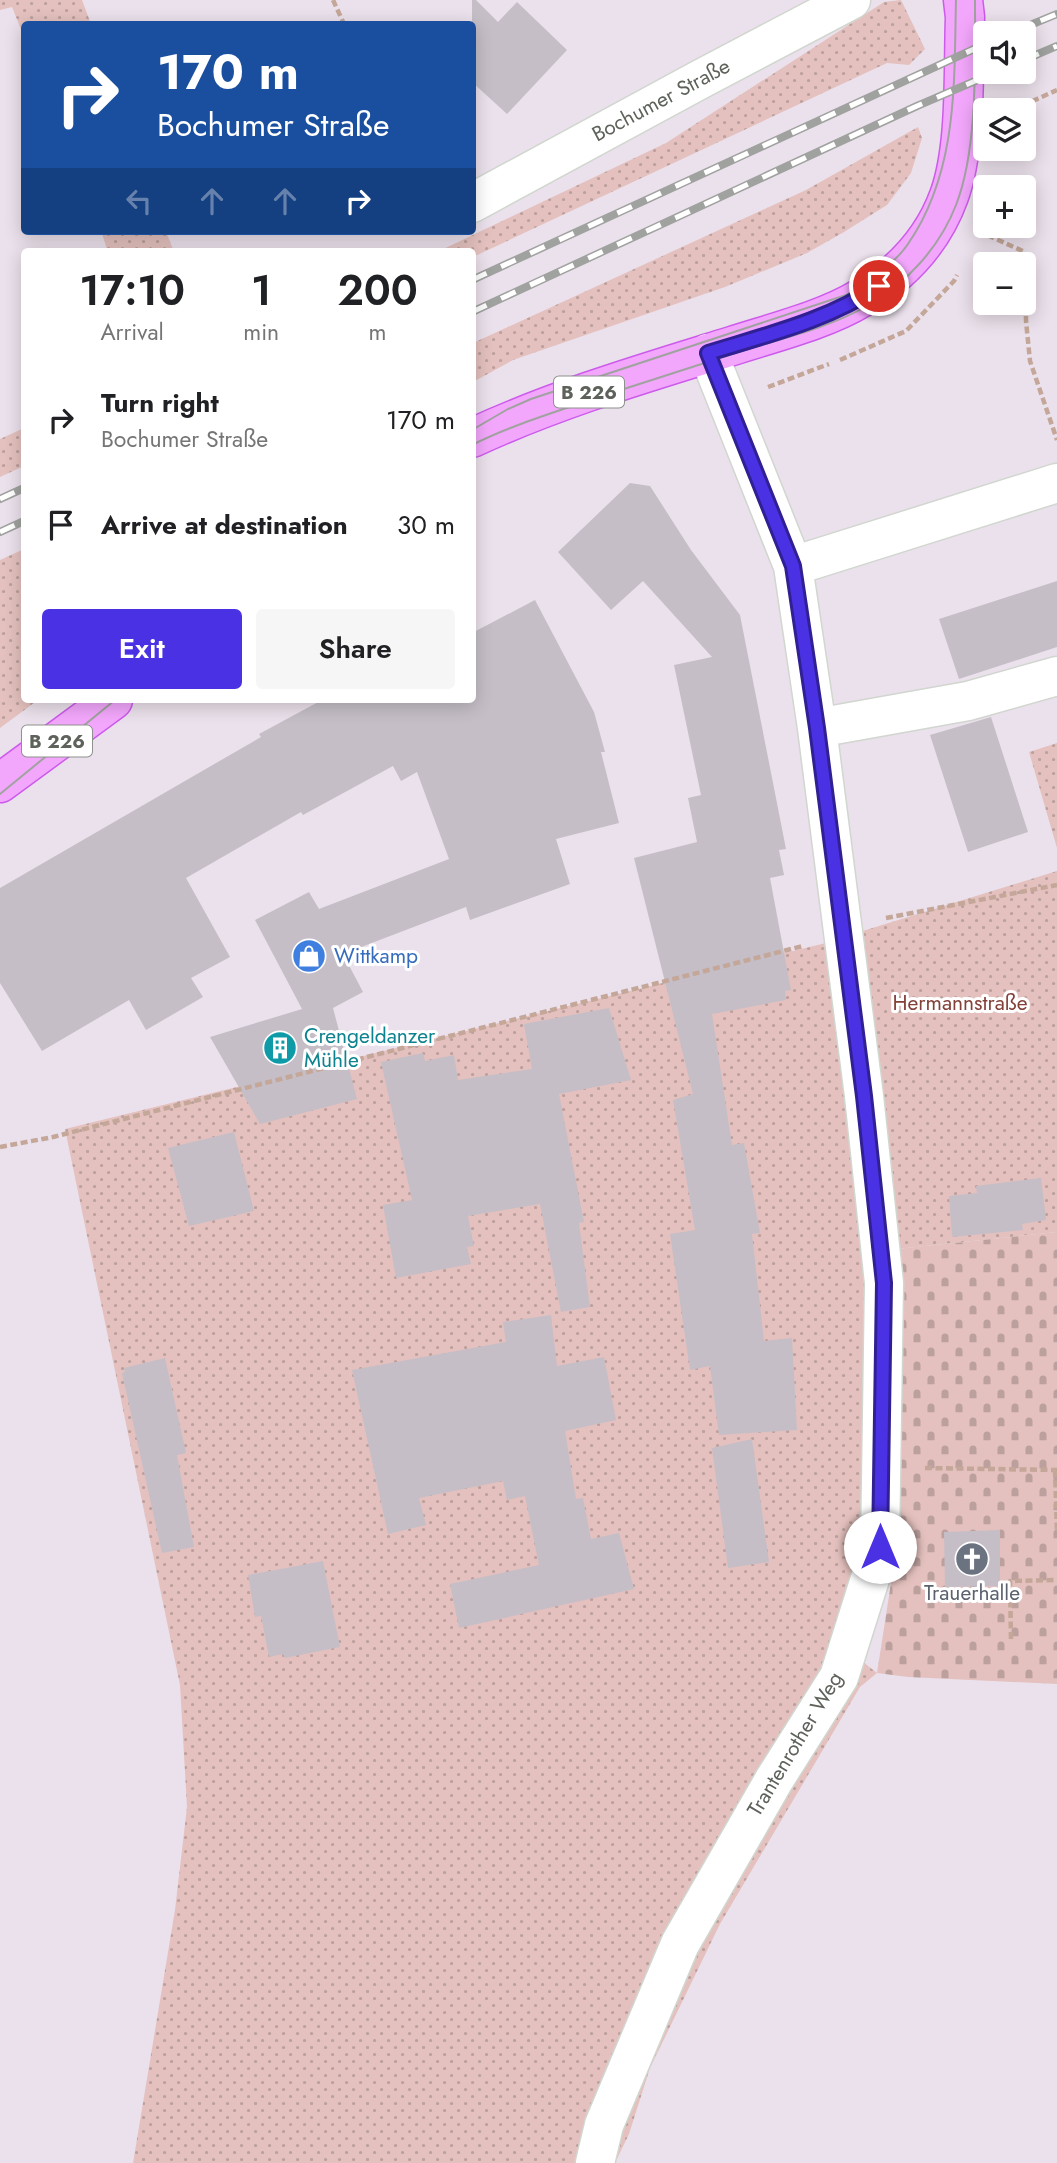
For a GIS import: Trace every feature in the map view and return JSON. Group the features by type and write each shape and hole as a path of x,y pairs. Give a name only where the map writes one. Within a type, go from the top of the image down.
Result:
{"main road":[{"name":"B 226","path":"476,436 541,408 793,326 846,306 894,275 931,232 949,195 961,128 966,6"},
{"name":"B 226","path":"0,783 109,703"}],"street":[{"name":"Bochumer Straße","path":"476,201 851,0"},
{"name":"Trantenrother Weg","path":"595,2163 604,2125 680,1944 774,1780 838,1677 880,1547 884,1283 844,930 817,728 793,566 708,353"},
{"path":"793,566 1057,483"},
{"path":"817,728 968,701 1057,676"}],"path":[{"path":"333,0 343,21"},
{"path":"1036,100 1057,90"},
{"path":"994,238 1025,252 1026,321 1030,361 1056,439"},
{"path":"0,1147 53,1138 831,939 852,925 1057,885"},
{"path":"880,1469 908,1467 1056,1470 1057,1532"},
{"path":"1011,1639 1010,1581 1057,1580"}],"green space":[{"path":"0,0 82,0 90,21 21,21 21,30 12,7 0,10"},
{"path":"901,0 925,49 909,65 887,63 476,256 476,248 445,248 666,143 884,2"},
{"path":"918,127 922,138 911,173 887,205 844,232 807,253 725,287 513,360 476,380 476,342 806,190"},
{"path":"102,235 168,235 172,248 107,248"},
{"path":"21,429 21,467 0,477 0,439"},
{"path":"21,550 21,703 34,703 0,728 0,560"},
{"path":"1057,743 1057,848 1029,752"},
{"name":"Hermannstraße","path":"1057,871 1057,1232 897,1249 853,934"},
{"path":"830,942 869,1270 860,1553 838,1642 877,1673 860,1687 720,1924 650,2068 629,2134 615,2163 133,2163 175,1910 187,1807 180,1685 65,1129"},
{"path":"1057,1232 1057,1684 908,1677 877,1673 895,1557 897,1249"}],"building":[{"path":"472,0 476,0 498,22 517,2 567,50 507,114 476,86 476,21 472,21"},
{"path":"630,483 650,486 691,550 740,615 786,849 779,850 784,875 770,878 791,990 785,991 786,1000 712,1014 732,1145 744,1143 760,1233 752,1234 764,1341 792,1338 797,1430 719,1435 710,1366 690,1370 670,1234 695,1230 673,1100 693,1094 634,858 697,842 688,798 701,795 674,665 712,657 643,581 611,610 558,552"},
{"path":"1057,581 1057,647 959,679 939,619"},
{"path":"535,600 594,712 619,823 556,839 570,884 470,920 466,907 343,954 363,992 333,1008 357,1099 260,1124 210,1037 302,1009 255,920 309,892 319,909 449,859 417,772 401,781 393,766 303,815 301,812 186,878 230,957 191,978 203,997 146,1030 129,1000 42,1051 0,983 0,888 261,737 259,734 316,703 476,703 476,631"},
{"path":"991,717 1028,832 968,852 930,735"},
{"path":"609,1008 631,1080 559,1094 584,1222 579,1223 590,1307 561,1312 540,1204 468,1216 474,1246 467,1247 471,1264 396,1278 383,1205 412,1200 381,1062 423,1053 425,1061 454,1055 458,1080 532,1069 524,1024"},
{"path":"234,1132 254,1211 189,1226 168,1148"},
{"path":"1041,1178 1046,1220 1022,1224 1023,1230 952,1237 949,1196 977,1193 976,1186"},
{"path":"551,1315 557,1366 604,1357 616,1420 565,1431 576,1499 583,1498 591,1539 619,1533 634,1589 459,1628 450,1584 539,1565 525,1496 507,1500 503,1481 419,1498 426,1525 388,1534 352,1370 506,1342 503,1322"},
{"path":"165,1358 186,1453 177,1455 194,1547 162,1553 122,1373 125,1372 124,1368"},
{"path":"752,1439 769,1562 728,1568 712,1448"},
{"name":"Trauerhalle","path":"1000,1530 1000,1586 945,1587 944,1532"},
{"path":"323,1561 340,1647 285,1658 283,1654 269,1657 261,1616 255,1617 248,1575"}],"tram line":[{"path":"476,428 531,399 846,295 888,266 908,244 924,216 945,157 953,95 956,0"},
{"path":"476,443 549,414 824,326 867,306 895,287 920,263 941,235 956,205 963,183 974,104 975,0"},
{"path":"0,794 111,703"}],"railway":[{"path":"1036,23 1057,14"},
{"path":"1036,55 1057,46"},
{"path":"476,278 973,50"},
{"path":"476,310 973,82"},
{"path":"0,499 21,489"},
{"path":"0,532 21,522"}],"place":[{"name":"Wittkamp","path":"309,956"},
{"name":"Crengeldanzer Mühle","path":"280,1048"},
{"name":"Trauerhalle","path":"972,1559"}],"route":[{"path":"879,286 846,306 708,353 793,566 817,728 844,930 884,1283 880,1547"}]}
